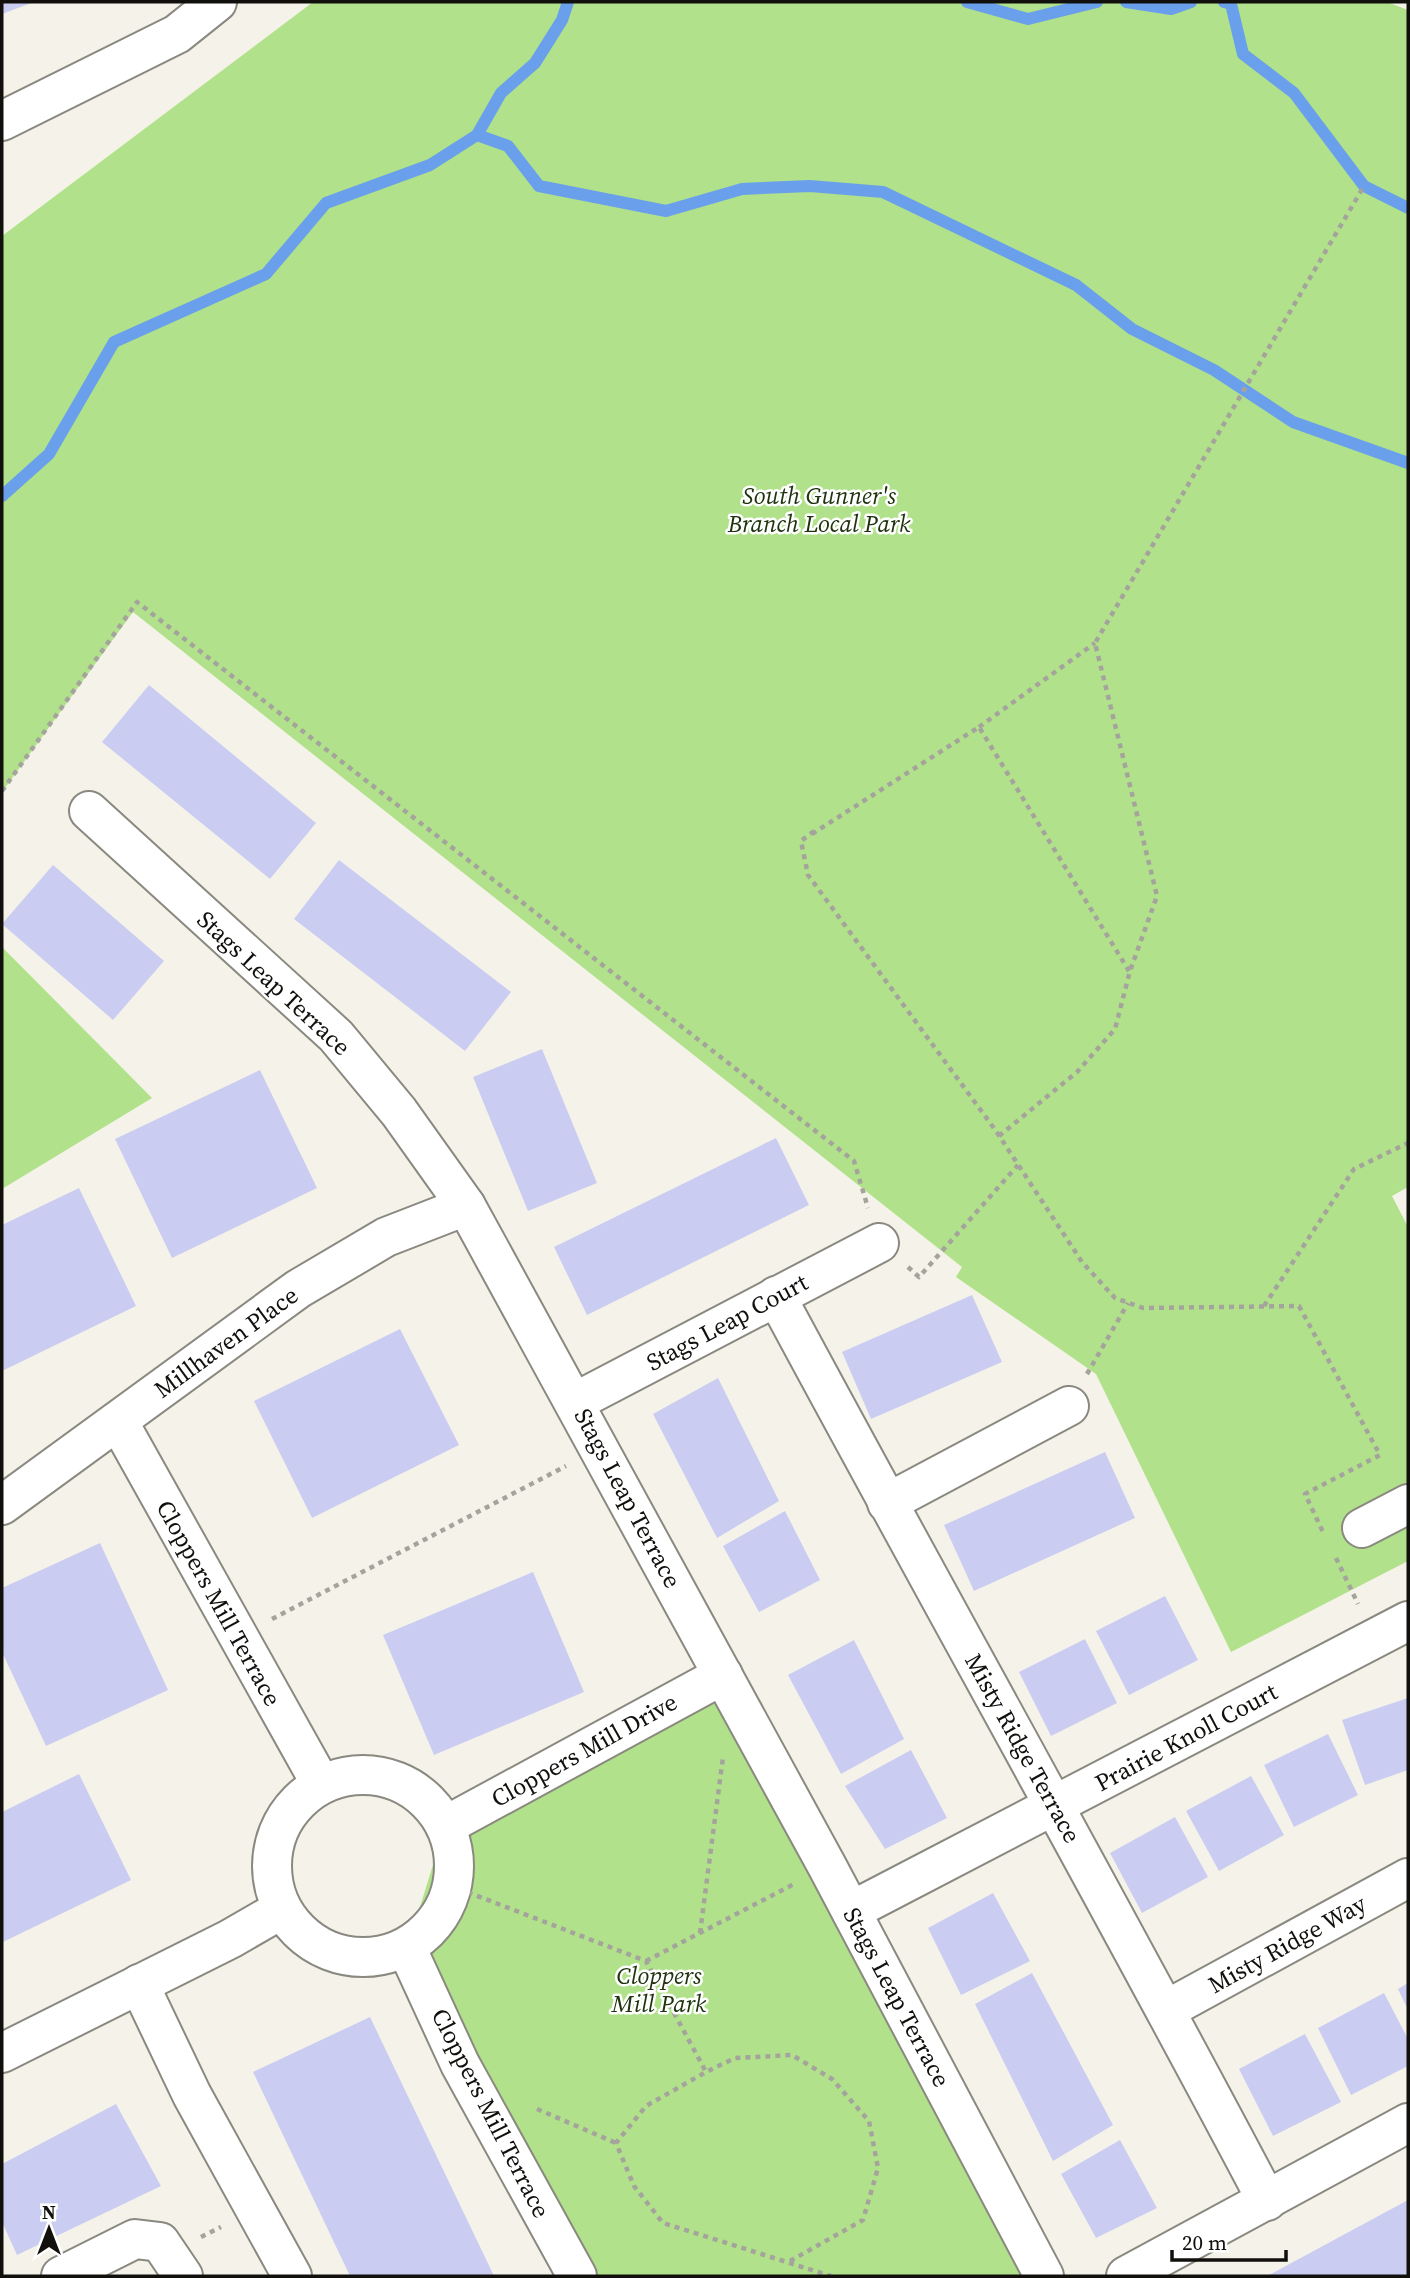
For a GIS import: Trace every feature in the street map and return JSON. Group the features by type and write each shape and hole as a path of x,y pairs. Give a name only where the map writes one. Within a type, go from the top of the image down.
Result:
{"street":[{"path":"2,121 177,34 217,2"},
{"name":"Stags Leap Terrace","path":"89,811 336,1036 400,1112 466,1206 601,1448 827,1866 1044,2276"},
{"name":"Millhaven Place","path":"2,1505 298,1289 386,1237 466,1206"},
{"name":"Stags Leap Court","path":"575,1402 879,1243"},
{"name":"Misty Ridge Terrace","path":"776,1296 887,1503 1056,1805 1267,2201"},
{"path":"887,1503 1069,1405"},
{"name":"Cloppers Mill Terrace","path":"118,1421 321,1784"},
{"path":"1345,1536 1408,1504"},
{"name":"Prairie Knoll Court","path":"851,1911 1408,1621"},
{"name":"Cloppers Mill Drive","path":"445,1826 727,1682"},
{"path":"362,1775 407,1785 428,1802 445,1826 454,1867 443,1912 428,1932 407,1950 362,1959 328,1950 297,1932 282,1909 274,1887 271,1864 276,1841 297,1802 321,1784 343,1776 362,1775"},
{"name":"Misty Ridge Way","path":"1166,2010 1408,1878"},
{"path":"2,2053 282,1909"},
{"name":"Cloppers Mill Terrace","path":"407,1950 460,2064 577,2276"},
{"path":"139,1984 192,2095 292,2276"},
{"path":"1126,2276 1408,2123"},
{"path":"61,2276 135,2239 160,2242 183,2276"}],"path":[{"path":"801,841 979,727 1095,643 1364,186"},
{"path":"2,791 137,602 854,1161 879,1243"},
{"path":"999,1136 1077,1072 1115,1028 1130,971 1157,897 1095,643"},
{"path":"979,727 1130,971"},
{"path":"801,841 814,831"},
{"path":"801,841 808,875 999,1136 1082,1262 1115,1298 1143,1308 1299,1307 1380,1455 1305,1494 1345,1536"},
{"path":"1264,1307 1354,1169 1408,1143"},
{"path":"919,1277 1018,1165"},
{"path":"1069,1405 1128,1303"},
{"path":"238,1637 601,1448"},
{"path":"1335,1556 1359,1605"},
{"path":"700,1933 727,1682"},
{"path":"646,1961 827,1866"},
{"path":"449,1885 646,1961 706,2072"},
{"path":"616,2143 646,2106 735,2058 792,2055 832,2079 869,2121 878,2168 863,2220 790,2261"},
{"path":"537,2109 616,2143 634,2186 663,2223 831,2276"}],"green space":[{"name":"South Gunner's Branch Local Park","path":"313,2 1387,2 1408,10 1408,1187 1392,1196 1408,1227 1408,1561 1231,1652 1096,1374 956,1277 962,1267 133,612 2,792 2,236"},
{"path":"2,947 152,1098 2,1189"},
{"name":"Cloppers Mill Park","path":"723,1675 1044,2276 581,2276 407,1949 445,1826"}],"building":[{"path":"2,2 34,2 2,14"},
{"path":"149,685 316,823 270,879 102,742"},
{"path":"339,860 511,992 465,1051 294,919"},
{"path":"53,865 164,961 113,1020 2,924"},
{"path":"542,1049 597,1183 528,1211 473,1077"},
{"path":"260,1070 317,1188 172,1258 115,1139"},
{"path":"776,1138 809,1205 587,1315 554,1247"},
{"path":"79,1188 136,1306 2,1371 2,1225"},
{"path":"972,1295 1002,1362 871,1419 842,1352"},
{"path":"400,1329 459,1445 312,1518 254,1401"},
{"path":"718,1378 779,1501 717,1538 653,1414"},
{"path":"1105,1452 1135,1518 974,1591 944,1525"},
{"path":"785,1511 820,1580 759,1612 723,1546"},
{"path":"100,1543 168,1690 46,1746 2,1652 2,1588"},
{"path":"533,1572 584,1692 434,1755 383,1635"},
{"path":"1165,1596 1198,1660 1129,1695 1096,1631"},
{"path":"1085,1639 1117,1703 1051,1736 1019,1672"},
{"path":"854,1640 904,1739 841,1774 788,1675"},
{"path":"1408,1698 1408,1770 1365,1785 1342,1720"},
{"path":"1328,1734 1358,1795 1294,1827 1264,1765"},
{"path":"911,1750 947,1818 885,1849 845,1786"},
{"path":"79,1774 131,1880 3,1942 2,1812"},
{"path":"1251,1776 1284,1835 1219,1871 1186,1811"},
{"path":"1175,1817 1208,1877 1142,1913 1110,1853"},
{"path":"993,1893 1030,1961 961,1995 928,1928"},
{"path":"1032,1973 1113,2125 1053,2161 975,2004"},
{"path":"1408,1983 1408,2010 1398,1989"},
{"path":"1384,1993 1408,2039 1408,2066 1351,2095 1318,2028"},
{"path":"370,2017 494,2276 350,2276 253,2072"},
{"path":"1305,2034 1341,2102 1273,2136 1239,2069"},
{"path":"116,2104 161,2186 17,2255 2,2222 2,2164"},
{"path":"1120,2140 1157,2208 1096,2238 1061,2174"},
{"path":"1408,2200 1408,2276 1267,2276"}],"waterway":[{"path":"477,135 501,93 535,63 562,20 568,2"},
{"path":"967,2 1028,19 1097,2"},
{"path":"1126,2 1171,9 1191,2"},
{"path":"1224,2 1231,4 1243,54 1294,93 1364,186 1408,208"},
{"path":"2,496 49,454 114,342 266,274 326,203 430,165 477,135 508,146 539,186 666,211 742,189 810,186 883,192 1076,285 1132,329 1214,370 1293,422 1408,463"}]}
